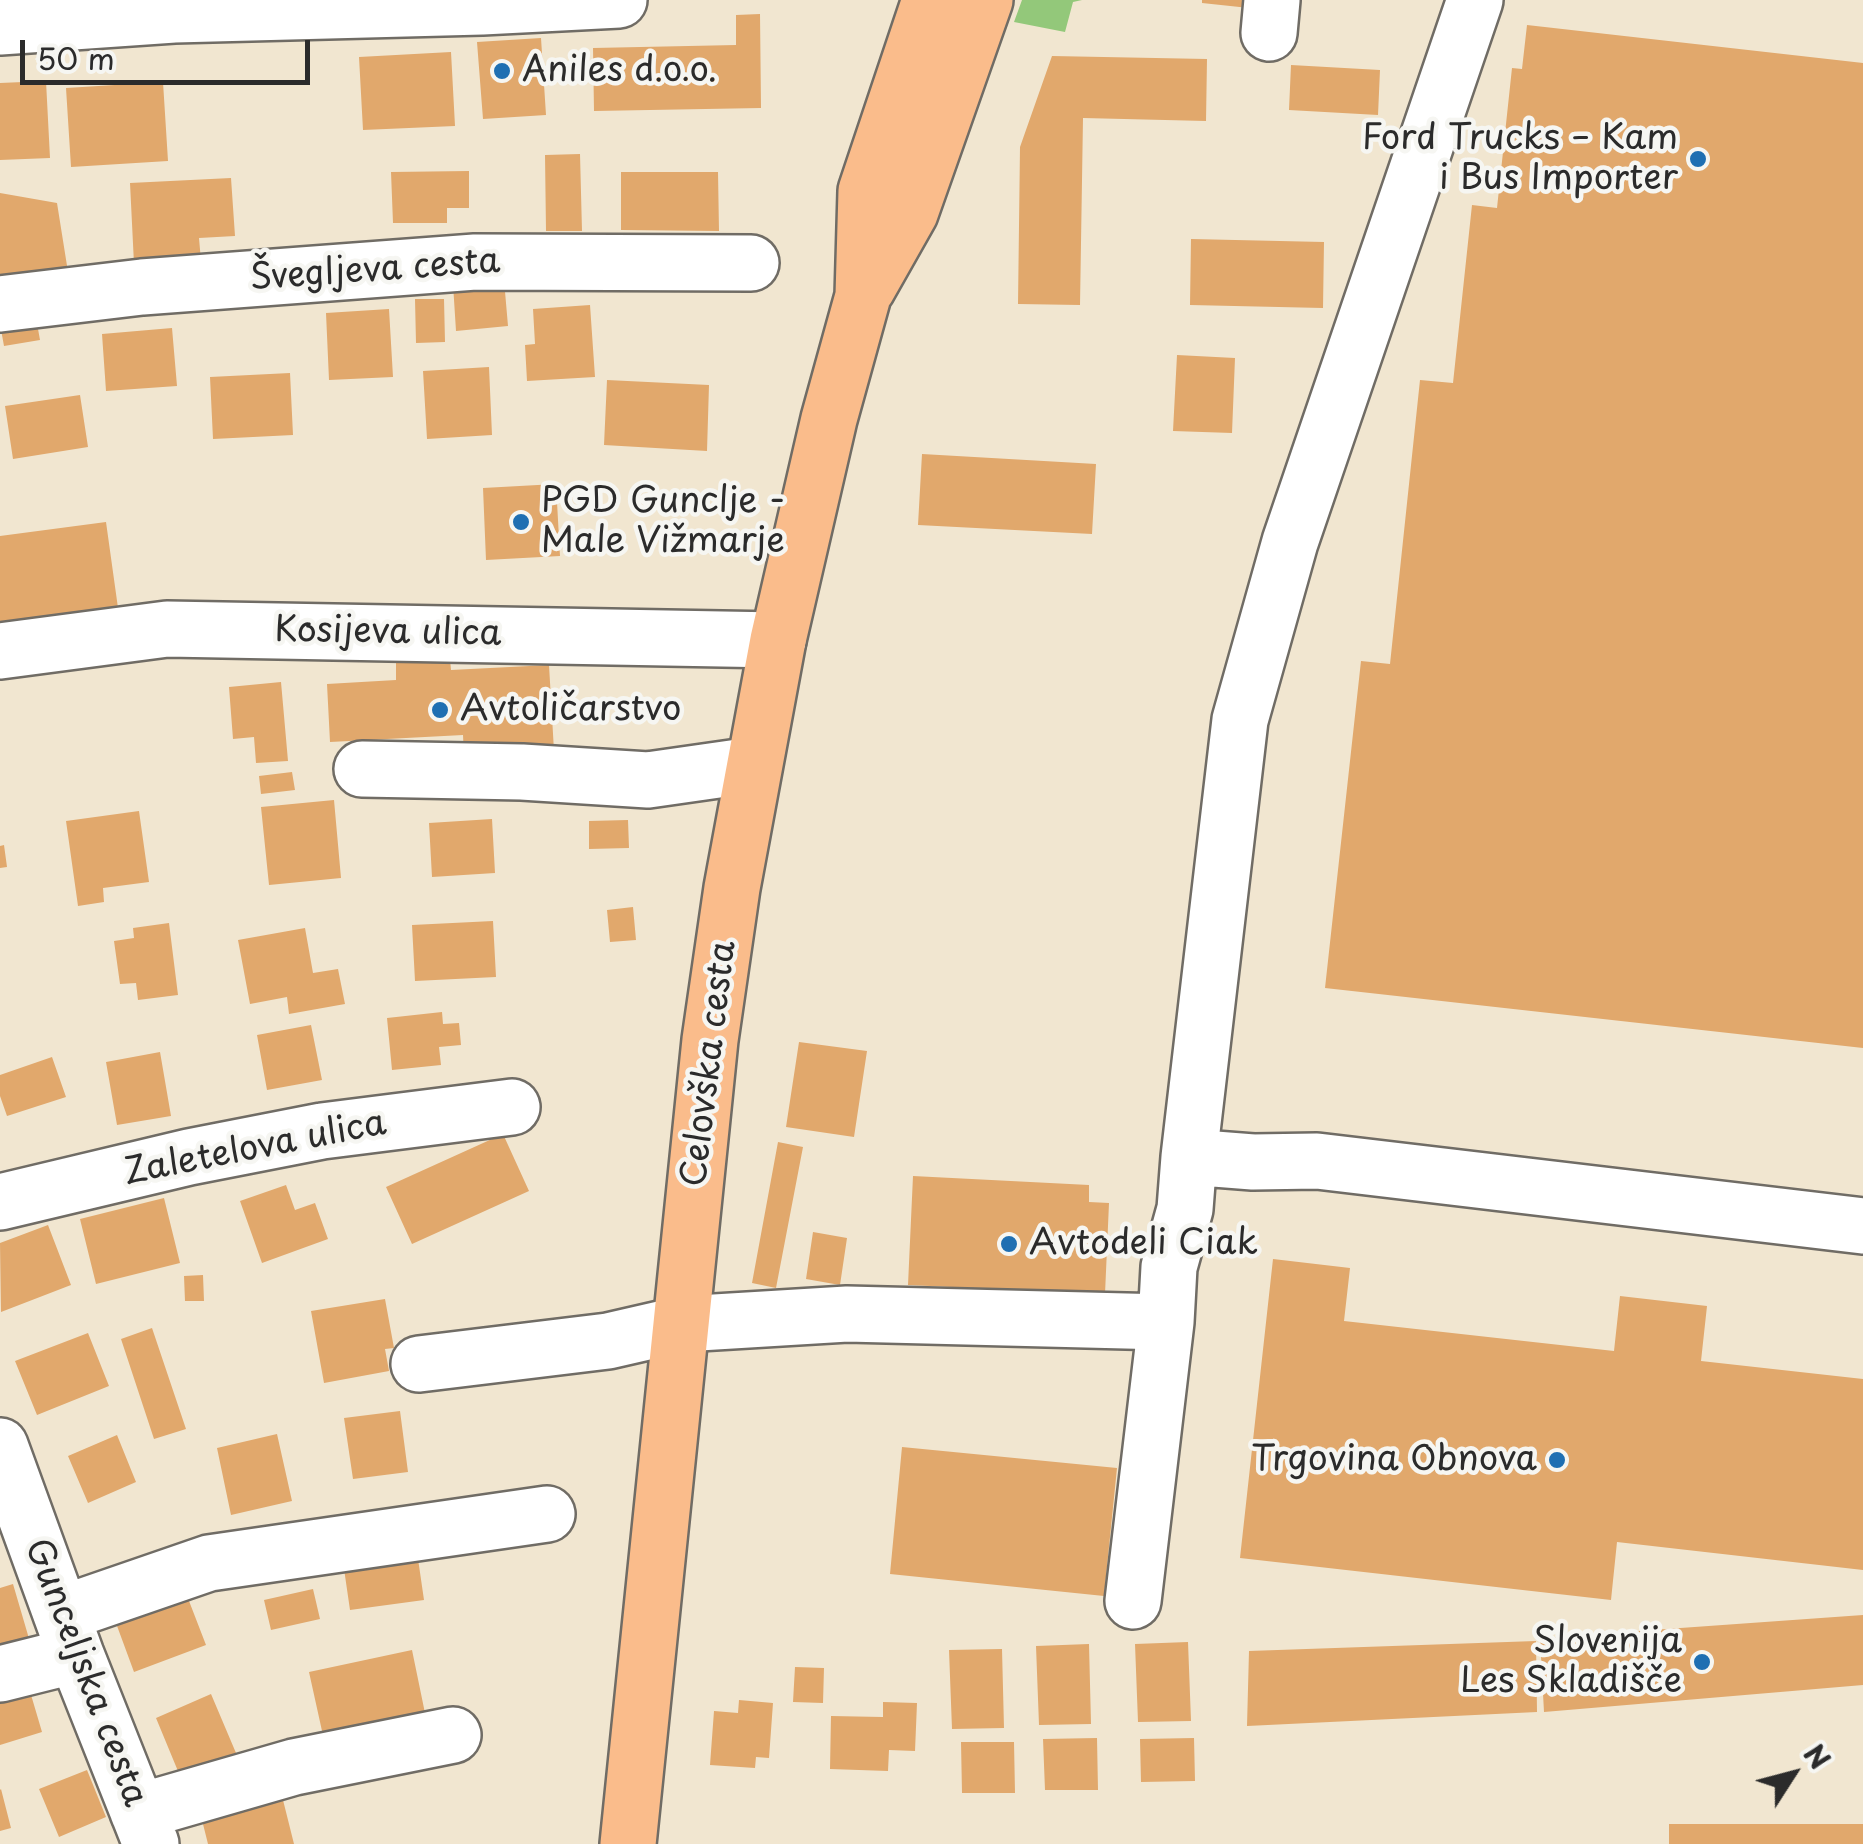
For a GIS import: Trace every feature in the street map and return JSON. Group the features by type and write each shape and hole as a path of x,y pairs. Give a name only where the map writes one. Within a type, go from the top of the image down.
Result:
{"main road":[{"name":"Celovška cesta","path":"628,1844 710,1040 753,765 778,640 863,296 866,191 930,0"},
{"name":"Celovška cesta","path":"863,296 910,213 985,0"}],"street":[{"path":"0,28 174,14 482,8 620,0"},
{"path":"1133,1600 1169,1267 1185,1209 1240,720 1290,542 1475,0"},
{"name":"Švegljeva cesta","path":"0,304 142,287 475,262 751,263"},
{"name":"Kosijeva ulica","path":"0,651 167,630 778,640"},
{"path":"362,769 522,772 648,780 753,765"},
{"name":"Zaletelova ulica","path":"0,1202 189,1157 322,1131 512,1107"},
{"path":"1189,1157 1252,1162 1318,1161 1863,1226"},
{"path":"419,1364 608,1341 682,1324 847,1314 1166,1322"},
{"name":"Gunceljska cesta","path":"0,1446 147,1836"},
{"path":"0,1674 209,1563 546,1514"},
{"path":"147,1836 294,1767 453,1735"}],"green space":[{"path":"1022,0 1082,0 1073,2 1065,32 1014,22"}],"building":[{"path":"1202,0 1250,0 1249,8"},
{"path":"760,14 761,108 594,111 593,48 736,45 736,15"},
{"path":"1527,25 1863,63 1863,1048 1325,988 1361,661 1390,664 1420,380 1453,383 1472,205 1497,208 1512,68 1522,69"},
{"path":"541,38 546,115 483,119 477,42"},
{"path":"451,52 455,126 363,130 359,57"},
{"path":"1052,56 1207,59 1206,121 1083,118 1080,305 1018,304 1020,147"},
{"path":"1291,65 1380,70 1378,115 1289,110"},
{"path":"46,81 50,158 0,160 0,83"},
{"path":"163,82 168,161 71,167 66,88"},
{"path":"580,154 582,231 546,231 545,155"},
{"path":"469,171 469,208 447,208 447,223 393,223 391,172"},
{"path":"621,172 718,172 719,231 621,230"},
{"path":"231,178 235,236 199,238 201,261 134,264 130,183"},
{"path":"0,193 57,203 68,272 0,279"},
{"path":"1191,239 1324,242 1323,308 1190,305"},
{"path":"504,280 508,326 456,331 453,284"},
{"path":"415,299 444,299 445,342 416,343"},
{"path":"590,305 595,377 527,381 525,345 535,344 533,309"},
{"path":"389,309 393,377 329,380 326,313"},
{"path":"36,318 40,340 4,346 0,324"},
{"path":"172,328 177,386 106,391 102,334"},
{"path":"1177,355 1235,358 1232,433 1173,431"},
{"path":"489,367 492,435 427,439 423,371"},
{"path":"290,373 293,435 213,439 210,377"},
{"path":"607,380 709,385 707,451 604,445"},
{"path":"80,395 88,447 13,459 5,406"},
{"path":"922,454 1096,464 1092,534 918,525"},
{"name":"PGD Gunclje - Male Vižmarje","path":"556,484 560,556 486,560 483,488"},
{"path":"106,522 118,608 0,624 0,536"},
{"name":"Avtoličarstvo","path":"450,659 451,670 549,665 554,751 464,756 463,735 330,742 327,684 396,680 396,662"},
{"path":"281,682 288,761 256,763 254,737 233,739 229,687"},
{"path":"292,772 295,790 261,794 259,776"},
{"path":"334,800 341,878 269,885 261,807"},
{"path":"139,811 149,882 103,888 104,902 78,906 66,821"},
{"path":"492,819 495,873 432,877 429,823"},
{"path":"628,820 629,848 589,849 589,821"},
{"path":"4,845 7,867 0,868 0,846"},
{"path":"633,907 636,940 610,942 607,910"},
{"path":"493,921 496,977 415,981 412,925"},
{"path":"169,923 178,995 138,1000 136,983 120,984 114,941 134,938 133,928"},
{"path":"305,928 313,973 338,969 345,1004 289,1014 287,997 250,1004 238,940"},
{"path":"442,1012 443,1024 459,1023 461,1045 439,1047 441,1065 392,1070 387,1018"},
{"path":"311,1025 322,1080 267,1090 257,1035"},
{"path":"799,1042 867,1051 854,1137 786,1127"},
{"path":"160,1052 171,1116 117,1125 106,1062"},
{"path":"52,1057 66,1097 7,1116 0,1096 0,1075"},
{"path":"503,1134 529,1191 412,1244 386,1187"},
{"path":"778,1142 803,1147 776,1288 752,1283"},
{"name":"Avtodeli Ciak","path":"913,1176 1089,1185 1089,1202 1109,1203 1105,1294 908,1285"},
{"path":"286,1185 295,1210 315,1203 328,1239 262,1263 240,1201"},
{"path":"164,1198 180,1263 96,1284 80,1219"},
{"path":"48,1225 71,1285 1,1312 0,1243"},
{"path":"813,1232 847,1238 840,1285 806,1279"},
{"name":"Trgovina Obnova","path":"1273,1259 1350,1268 1344,1321 1614,1351 1620,1296 1707,1306 1701,1361 1863,1379 1863,1570 1617,1542 1611,1600 1240,1558"},
{"path":"203,1275 204,1301 185,1301 184,1276"},
{"path":"385,1299 394,1348 385,1349 389,1371 324,1383 311,1311"},
{"path":"152,1328 186,1429 154,1439 121,1339"},
{"path":"88,1333 109,1386 37,1415 15,1361"},
{"path":"400,1411 408,1472 353,1479 344,1418"},
{"path":"277,1434 292,1501 231,1515 217,1448"},
{"path":"117,1435 136,1482 88,1503 68,1456"},
{"path":"902,1447 1117,1468 1104,1596 890,1574"},
{"path":"416,1545 424,1600 350,1610 342,1555"},
{"path":"13,1584 30,1642 0,1651 0,1588"},
{"path":"184,1588 206,1645 134,1672 113,1615"},
{"path":"313,1589 320,1619 271,1630 264,1600"},
{"name":"Slovenija Les Skladišče","path":"1863,1615 1863,1685 1544,1712 1540,1638"},
{"path":"1536,1641 1537,1712 1247,1726 1249,1651"},
{"path":"1188,1642 1191,1721 1138,1722 1135,1644"},
{"path":"1089,1644 1091,1724 1039,1725 1036,1646"},
{"path":"1002,1649 1004,1728 952,1729 949,1650"},
{"path":"412,1650 426,1718 324,1740 309,1672"},
{"path":"795,1667 824,1668 823,1703 793,1702"},
{"path":"29,1688 42,1732 0,1745 0,1697"},
{"path":"211,1694 236,1753 180,1776 156,1718"},
{"path":"739,1700 773,1703 769,1758 756,1757 755,1768 710,1765 714,1711 738,1713"},
{"path":"883,1702 917,1703 915,1751 889,1750 888,1771 830,1769 831,1716 883,1717"},
{"path":"1097,1738 1098,1790 1045,1790 1043,1739"},
{"path":"1194,1738 1195,1781 1141,1782 1140,1739"},
{"path":"961,1742 1014,1742 1015,1793 962,1793"},
{"path":"87,1770 106,1817 59,1837 39,1789"},
{"path":"0,1790 11,1828 0,1831"},
{"path":"283,1800 294,1844 208,1844 202,1820"},
{"path":"1669,1824 1863,1824 1863,1844 1669,1844"}],"place":[{"name":"Aniles d.o.o.","path":"502,71"},
{"name":"Ford Trucks – Kam i Bus Importer","path":"1698,159"},
{"name":"PGD Gunclje - Male Vižmarje","path":"521,522"},
{"name":"Avtoličarstvo","path":"440,710"},
{"name":"Avtodeli Ciak","path":"1009,1244"},
{"name":"Trgovina Obnova","path":"1557,1460"},
{"name":"Slovenija Les Skladišče","path":"1702,1662"}]}
